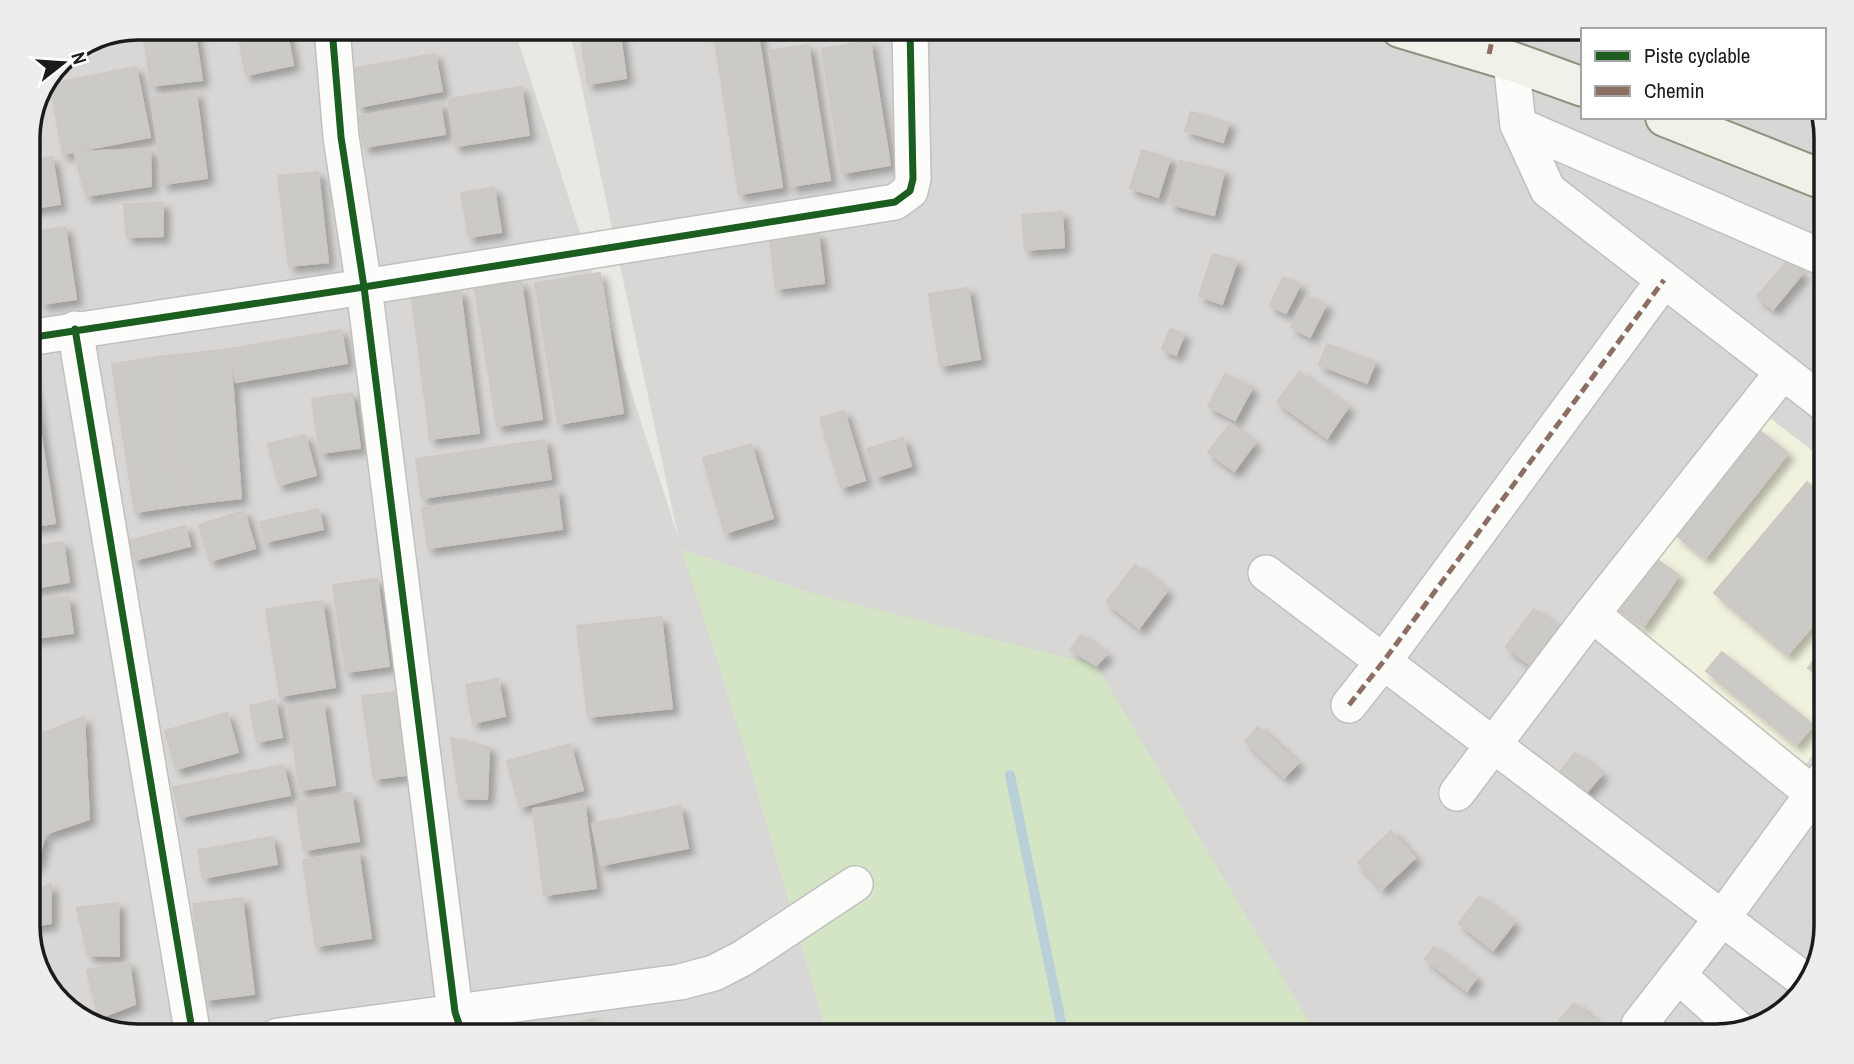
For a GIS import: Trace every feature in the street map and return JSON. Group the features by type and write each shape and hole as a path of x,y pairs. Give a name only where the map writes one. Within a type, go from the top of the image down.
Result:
{"main road":[{"path":"1440,40 1511,61 1581,86"},
{"path":"1670,119 1814,176"}],"street":[{"path":"333,40 341,137 364,288 459,1024 680,982 714,973 743,958 855,884"},
{"path":"40,336 364,288 895,202 910,191 913,179 910,40"},
{"path":"1511,61 1518,125 1548,190 1814,396"},
{"path":"1518,125 1814,254"},
{"path":"1349,705 1664,280"},
{"path":"75,329 191,1024"},
{"path":"1457,793 1592,614 1783,372"},
{"path":"1266,573 1799,977"},
{"path":"1592,614 1814,781"},
{"path":"1640,1024 1723,918 1814,792"},
{"path":"1678,975 1731,1022"}],"shaded area":[{"path":"139,40 518,40 679,540 572,40 1581,40 1581,119 1812,119 1814,925 1810,951 1801,975 1785,995 1765,1011 1741,1020 1715,1024 1308,1024 808,592 683,550 744,745 825,1024 139,1024 101,1016 89,1011 69,995 53,975 40,932 40,132 50,95 74,65 101,48 119,42"},
{"path":"1758,409 1814,452 1814,754 1796,777 1595,621"}],"green space":[{"path":"682,550 808,592 1096,665 1310,1024 825,1024 744,745"}],"building":[{"path":"145,40 196,40 202,80 151,86"},
{"path":"239,40 288,40 293,65 246,75"},
{"path":"582,40 621,40 626,78 588,84"},
{"path":"715,40 759,40 782,187 739,194"},
{"path":"870,41 890,165 842,173 822,49"},
{"path":"808,45 830,180 791,186 769,51"},
{"path":"435,54 442,91 358,107 351,69"},
{"path":"136,67 150,137 63,154 52,93 59,82"},
{"path":"521,87 529,135 455,146 448,99"},
{"path":"196,92 207,178 163,184 151,98"},
{"path":"440,103 445,134 364,147 359,116"},
{"path":"1191,112 1229,123 1223,142 1185,131"},
{"path":"150,149 151,186 86,196 74,152"},
{"path":"1142,150 1170,159 1158,197 1130,188"},
{"path":"52,157 60,204 40,207 40,159"},
{"path":"1180,161 1224,171 1214,215 1170,204"},
{"path":"318,172 328,262 289,266 278,176"},
{"path":"494,188 501,232 469,237 461,193"},
{"path":"163,203 163,236 127,237 124,204"},
{"path":"1062,212 1064,247 1025,250 1022,215"},
{"path":"65,227 76,299 42,304 40,231"},
{"path":"818,233 824,283 776,289 770,239"},
{"path":"1213,254 1237,261 1222,304 1199,296"},
{"path":"1787,261 1802,274 1773,309 1757,296"},
{"path":"600,273 623,413 558,424 535,283"},
{"path":"1283,277 1300,285 1286,313 1270,306"},
{"path":"521,282 542,419 497,426 475,289"},
{"path":"968,288 980,359 940,366 929,294"},
{"path":"460,291 479,433 430,439 412,297"},
{"path":"1307,296 1326,305 1310,337 1291,327"},
{"path":"1170,329 1184,334 1176,355 1162,349"},
{"path":"341,330 347,363 236,382 230,349"},
{"path":"1327,344 1375,362 1367,383 1319,365"},
{"path":"230,349 241,498 182,505 159,357"},
{"path":"159,357 182,505 135,512 112,364"},
{"path":"1299,372 1348,407 1327,438 1277,402"},
{"path":"1225,374 1252,388 1235,420 1208,406"},
{"path":"352,393 360,448 320,453 312,399"},
{"path":"844,411 865,480 841,488 820,418"},
{"path":"1230,424 1255,443 1234,471 1208,452"},
{"path":"40,430 55,523 40,525"},
{"path":"1759,430 1788,453 1705,558 1676,535"},
{"path":"305,435 316,475 279,485 268,444"},
{"path":"903,438 911,466 876,477 867,449"},
{"path":"545,440 551,479 422,498 416,459"},
{"path":"751,444 773,518 725,533 703,458"},
{"path":"1807,482 1814,488 1814,624 1787,655 1714,593"},
{"path":"557,489 562,529 428,548 422,508"},
{"path":"318,509 323,529 265,542 260,522"},
{"path":"244,511 255,548 210,561 199,525"},
{"path":"185,526 190,546 134,560 129,541"},
{"path":"63,542 69,582 40,587 40,546"},
{"path":"1656,559 1679,575 1643,627 1620,611"},
{"path":"1135,565 1167,591 1139,628 1106,602"},
{"path":"377,579 389,666 346,672 333,585"},
{"path":"68,597 73,633 40,637 40,600"},
{"path":"322,601 335,687 280,696 266,609"},
{"path":"1534,609 1567,633 1540,672 1506,647"},
{"path":"661,617 672,708 588,717 577,626"},
{"path":"1081,635 1107,654 1096,665 1070,650"},
{"path":"1722,652 1813,725 1796,745 1706,671"},
{"path":"1814,660 1814,672 1808,668"},
{"path":"498,679 505,716 473,723 466,685"},
{"path":"395,692 406,775 374,779 362,696"},
{"path":"275,700 282,737 257,742 250,706"},
{"path":"323,702 335,785 300,790 288,707"},
{"path":"227,713 238,752 176,769 165,731"},
{"path":"84,717 89,819 45,834 40,813 40,734"},
{"path":"1258,727 1298,763 1284,777 1245,741"},
{"path":"451,738 489,747 487,799 460,798"},
{"path":"570,744 583,790 520,807 507,761"},
{"path":"1575,753 1602,774 1580,800 1554,779"},
{"path":"283,765 290,795 180,817 173,787"},
{"path":"351,793 359,841 304,850 296,802"},
{"path":"584,802 596,888 544,895 533,809"},
{"path":"680,806 688,848 601,865 592,824"},
{"path":"1391,831 1415,858 1382,889 1358,862"},
{"path":"40,833 45,834 40,853"},
{"path":"272,837 277,864 203,878 198,850"},
{"path":"358,851 371,938 316,946 303,860"},
{"path":"51,884 51,923 40,925 40,889"},
{"path":"1479,896 1514,923 1493,950 1459,923"},
{"path":"242,898 254,994 205,1000 193,904"},
{"path":"118,903 119,956 88,955 77,908"},
{"path":"1434,947 1476,978 1467,991 1425,959"},
{"path":"129,962 135,1004 103,1017 98,1015 87,970"},
{"path":"1574,1003 1596,1022 1594,1024 1556,1024"},
{"path":"595,1019 596,1024 573,1024"}],"waterway":[{"path":"1010,775 1062,1024"}],"marked path":[{"path":"1489,54 1492,40"},
{"path":"1349,705 1664,280"}],"cycle path":[{"path":"333,40 341,137 364,287 455,1012 459,1024"},
{"path":"40,336 895,202 910,191 913,179 910,40"},
{"path":"75,329 191,1024"}]}
